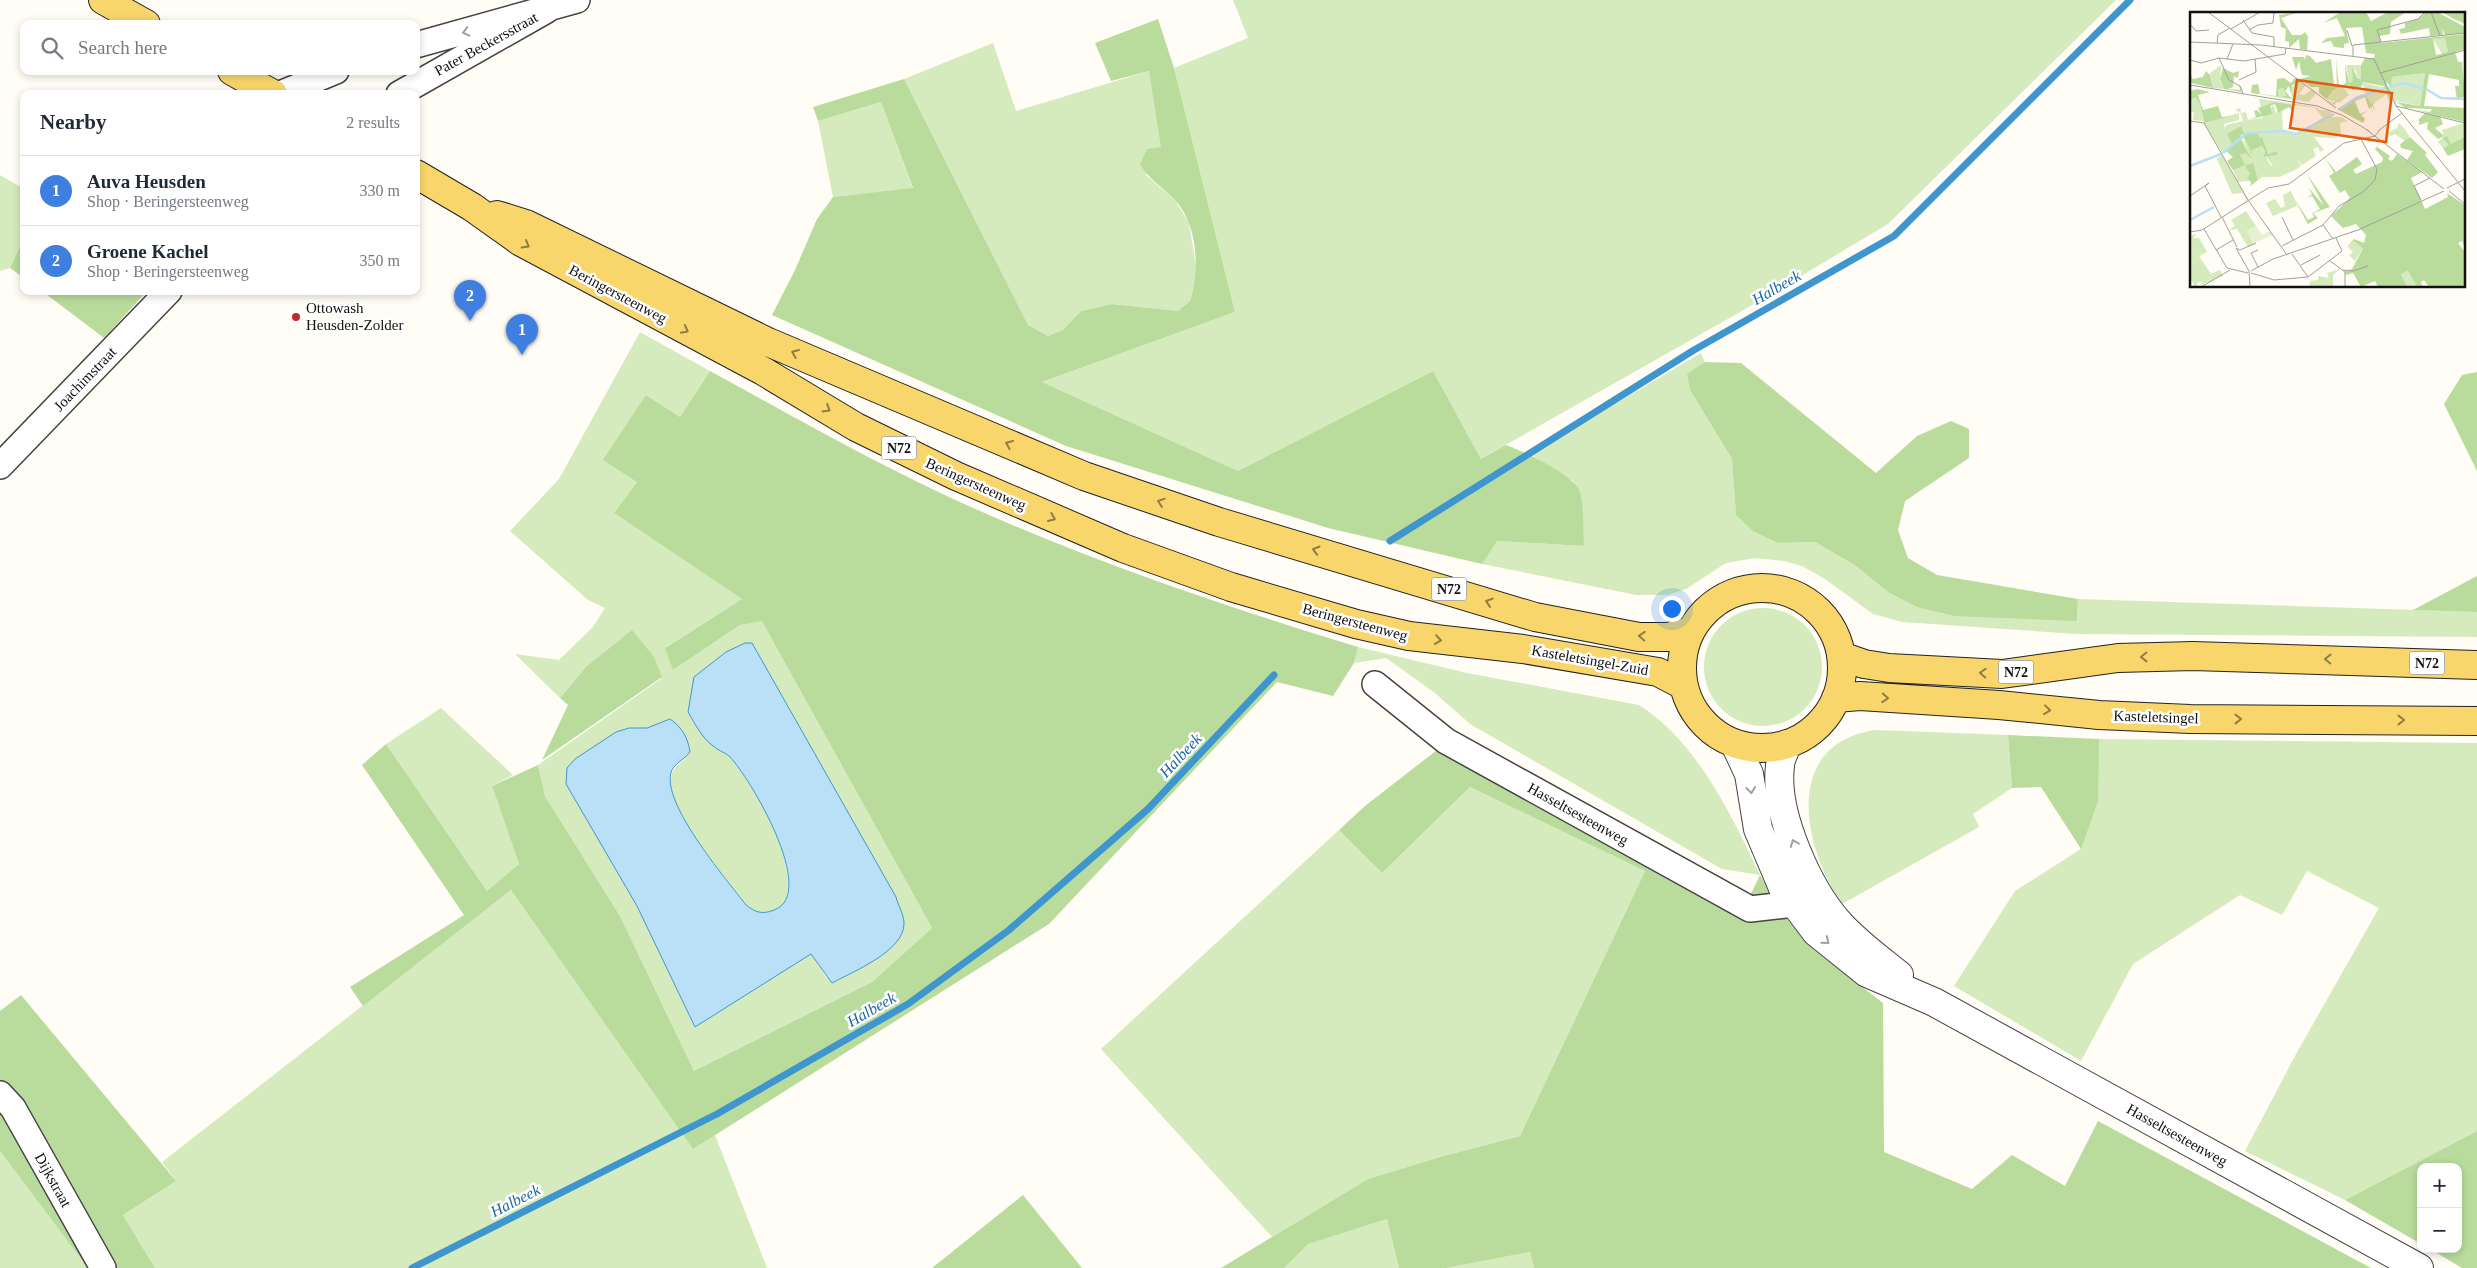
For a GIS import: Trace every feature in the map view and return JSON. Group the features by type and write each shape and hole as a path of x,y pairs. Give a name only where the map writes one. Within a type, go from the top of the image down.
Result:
{"main road":[{"path":"103,0 139,20"},
{"path":"239,75 266,90"},
{"name":"Beringersteenweg","path":"420,176 472,207 521,242 763,371 856,427 956,476 1123,548 1232,587 1356,624 1409,636 1523,649"},
{"name":"Beringersteenweg","path":"472,207 526,224 768,342 1084,476 1219,522 1535,617"},
{"path":"1749,589 1774,589 1798,597 1818,612 1834,632 1841,656 1842,677 1836,698 1819,724 1808,734 1787,744 1761,749 1735,744 1711,731 1693,710 1683,685 1682,658 1690,631 1705,611 1725,596 1749,589"},
{"name":"Kasteletsingel-Zuid","path":"1535,617 1639,637 1668,637 1690,631"},
{"name":"Kasteletsingel-Zuid","path":"1523,649 1658,672 1683,685"},
{"name":"N72","path":"1841,656 1864,664 1890,668 2002,674 2118,658 2193,656 2477,665"},
{"name":"Kasteletsingel","path":"1836,698 1860,696 1999,705 2099,715 2190,719 2477,721"}],"street":[{"name":"Pater Beckersstraat","path":"420,44 547,10 577,0"},
{"name":"Pater Beckersstraat","path":"406,90 547,10"},
{"path":"290,90 326,75"},
{"name":"Joachimstraat","path":"0,466 165,295"},
{"name":"Hasseltsesteenweg","path":"1375,684 1446,741 1750,909 1795,904"},
{"name":"Hasseltsesteenweg","path":"1735,744 1749,774 1758,828 1783,888 1816,932 1867,973 1934,1002 2420,1268"},
{"name":"Hasseltsesteenweg","path":"1787,744 1780,766 1782,797 1792,840 1813,888 1839,923 1878,958 1934,1002"},
{"name":"Dijkstraat","path":"0,1094 13,1108 103,1268"}],"green space":[{"path":"1233,0 2116,0 1888,224 1749,307 1481,459 1433,371 1238,471 1042,382 1235,312 1174,68 1248,38"},
{"path":"1158,19 1174,68 1235,312 1042,382 1238,471 1433,371 1481,459 1506,445 1548,464 1576,485 1580,492 1582,504 1584,546 1497,541 1482,564 1328,528 1066,446 772,315 795,270 817,219 833,197 913,188 881,102 818,121 813,107 904,79 1028,325 1048,336 1063,330 1081,311 1112,304 1178,311 1190,301 1195,276 1195,248 1183,210 1148,175 1140,164 1147,149 1161,147 1149,71 1111,81 1095,43"},
{"path":"993,43 1016,111 1149,71 1162,147 1146,175 1175,200 1189,223 1197,272 1190,301 1178,311 1112,304 1081,311 1063,330 1048,336 1028,325 904,79"},
{"path":"881,102 913,189 833,197 818,121"},
{"path":"0,175 20,187 20,247 10,268 0,271"},
{"path":"20,247 20,275 10,268"},
{"path":"47,295 143,295 104,338"},
{"path":"640,332 710,371 680,417 646,395 637,482 614,513 742,599 666,647 673,670 740,625 762,620 932,928 872,982 694,1071 620,916 545,796 538,765 662,678 586,667 560,698 515,654 559,660 593,627 605,608 588,600 510,531 559,479","holes":["752,643 814,756 827,978 811,954 695,1027 637,906 629,728 647,728 686,758 674,769 671,778 672,791 678,807 700,843 746,905 759,912 774,910 785,900 788,882 784,859 776,834 751,785 738,766 727,755 717,750"]},
{"path":"1701,353 1705,362 1688,374 1690,390 1732,459 1736,515 1778,543 1815,542 1856,566 1888,592 2077,621 2078,599 2477,612 2477,637 2077,634 1902,622 1873,614 1825,579 1802,566 1784,561 1755,558 1726,563 1686,589 1668,595 1636,595 1482,564 1496,541 1584,546 1574,482 1530,454"},
{"path":"1705,362 1741,363 1876,473 1917,436 1951,421 1969,429 1969,458 1905,501 1898,530 1908,558 1937,575 2078,599 2077,621 1955,616 1917,607 1888,592 1856,566 1815,542 1778,543 1753,531 1736,515 1732,459 1690,390 1687,374"},
{"path":"710,371 839,442 937,492 971,507 1066,547 1162,583 1358,647 1354,663 1333,696 1277,682 1049,924 693,1149 511,890 363,1006 350,987 464,915 362,765 386,744 487,891 519,864 492,786 538,765 545,796 620,916 694,1071 872,982 932,928 762,621 740,625 673,670 665,648 742,599 614,513 637,482 603,460 646,395 680,417"},
{"path":"2477,372 2477,471 2444,404 2462,375"},
{"path":"2477,576 2477,612 2413,610"},
{"path":"1763,608 1785,613 1796,618 1812,634 1817,645 1822,667 1817,689 1812,700 1796,716 1785,721 1763,726 1741,721 1730,716 1714,700 1709,689 1704,667 1709,645 1714,634 1730,618 1741,613"},
{"path":"632,630 654,657 662,677 542,760 568,705 560,698 586,667"},
{"path":"1358,647 1467,673 1639,705 1660,720 1695,759 1724,804 1760,875 1722,869 1470,724 1435,693 1386,658 1354,663"},
{"path":"441,708 513,775 492,786 519,864 487,891 386,744"},
{"path":"1876,730 2008,735 2012,788 1973,814 1979,827 1842,904 1828,880 1817,854 1810,827 1809,800 1813,775 1825,755 1846,739"},
{"path":"2008,735 2099,739 2098,801 2081,849 2041,787 2012,788"},
{"path":"2099,739 2477,743 2477,1131 2345,1200 2245,1151 2296,1054 2379,908 2307,871 2282,915 2240,895 2133,964 2081,1061 1954,986 2015,891 2081,849"},
{"path":"1437,750 1747,902 1760,875 1783,914 1813,949 1883,1003 1884,1152 1972,1189 2012,1155 2065,1186 2098,1121 2371,1268 1534,1268 1530,1252 1446,1268 1399,1268 1387,1219 1308,1244 1284,1268 1221,1268 1368,1179 1440,1157 1520,1136 1645,871 1470,787 1382,873 1339,830 1365,806"},
{"path":"1470,787 1645,871 1520,1136 1440,1157 1368,1179 1272,1237 1101,1049 1339,830 1382,873"},
{"path":"511,890 693,1148 715,1135 767,1268 155,1268 123,1215 176,1181 162,1162"},
{"path":"21,995 176,1181 123,1215 155,1268 88,1268 0,1151 0,1011"},
{"path":"2477,1131 2477,1268 2462,1268 2437,1253 2462,1253 2462,1163 2417,1163 2417,1242 2345,1200"},
{"path":"0,1151 81,1256 88,1268 0,1268"},
{"path":"1023,1195 1082,1268 932,1268"},
{"path":"1387,1219 1399,1268 1284,1268 1307,1244"},
{"path":"1530,1252 1534,1268 1446,1268"}],"water":[{"path":"745,643 752,643 896,897 904,923 902,933 896,943 887,951 864,967 832,983 811,954 695,1027 637,906 566,784 567,768 575,759 616,732 629,728 647,728 670,719 684,733 690,752 673,768 670,781 674,798 683,818 710,859 746,905 759,912 774,910 786,900 789,882 785,860 776,835 764,810 739,768 729,756 705,739 688,712 694,677 726,652"}],"waterway":[{"name":"Halbeek","path":"1390,541 1694,350 1894,236 2130,0"},
{"name":"Halbeek","path":"412,1268 717,1114 908,1004 1009,930 1148,809 1274,675"}],"place":[{"name":"Ottowash Heusden-Zolder","path":"296,317"},
{"name":"Groene Kachel","path":"470,321"},
{"name":"Auva Heusden","path":"522,355"}]}
